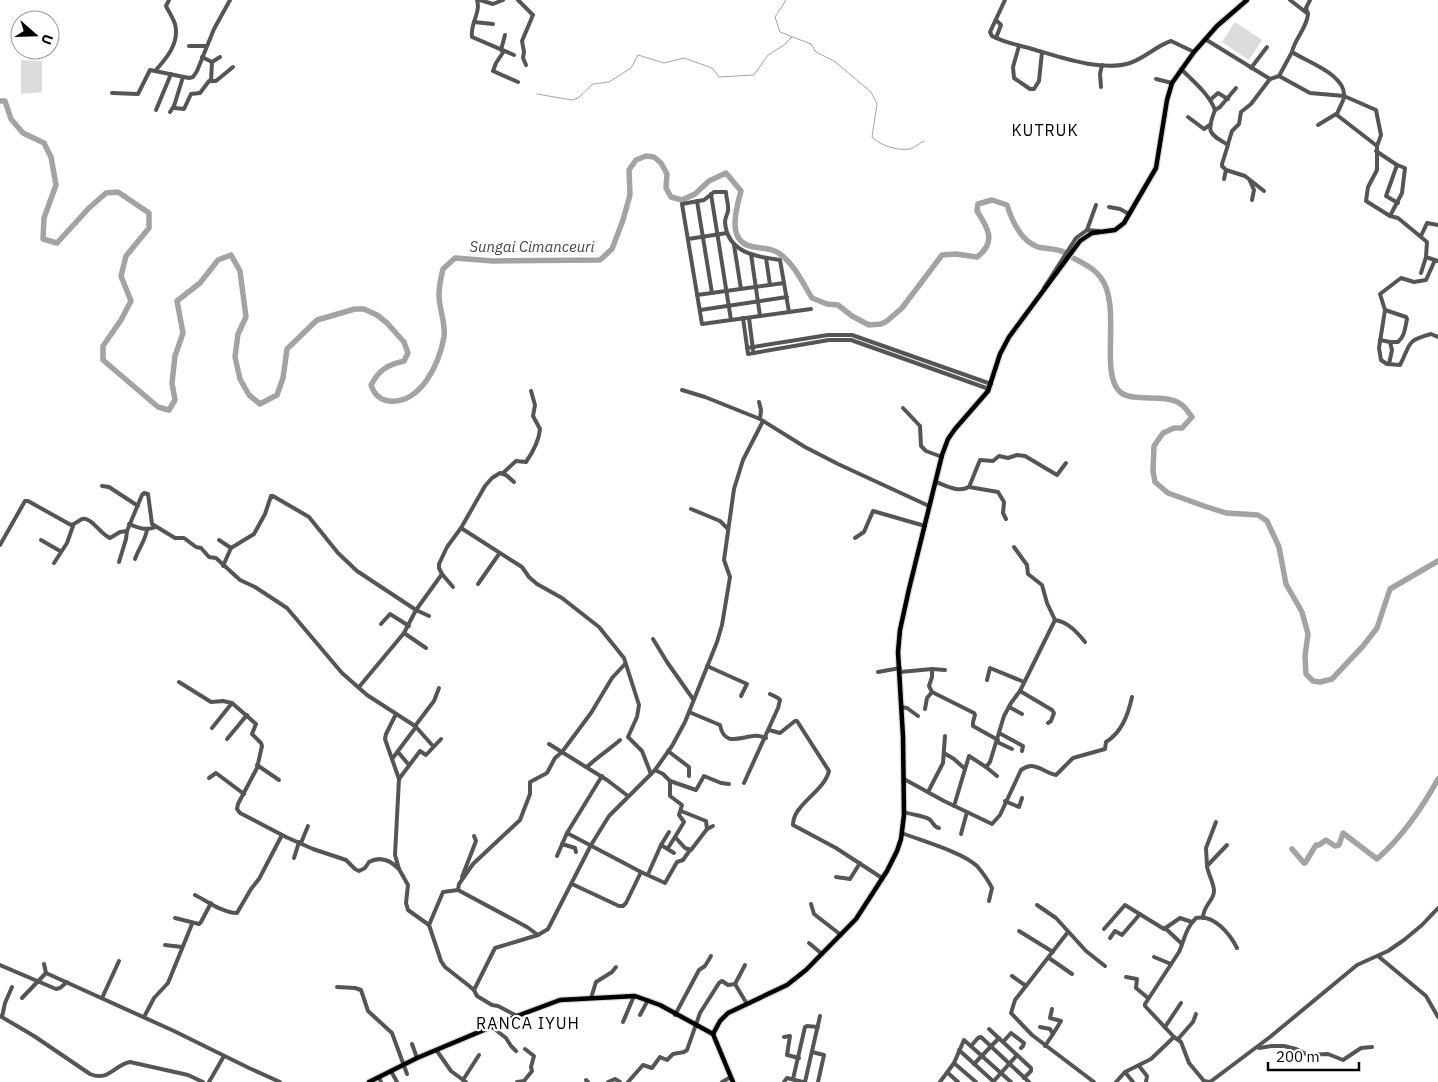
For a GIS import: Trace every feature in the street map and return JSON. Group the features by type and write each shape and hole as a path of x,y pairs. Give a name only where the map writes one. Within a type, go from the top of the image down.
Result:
{"main road":[{"path":"713,1034 725,1015 787,985 822,954 856,919 894,857 902,833 904,812 898,652 900,630 908,588 948,440 990,386 1002,349 1078,241 1087,235 1099,231 1117,229 1124,223 1156,168 1167,100 1172,83 1194,52 1223,19 1247,0"},
{"path":"369,1082 380,1079 390,1071 418,1058 560,1000 634,996 648,1000 713,1034 732,1079"}],"street":[{"path":"155,71 168,57 173,44 176,27 166,6 169,0"},
{"path":"112,93 138,94 150,70 183,77 191,78 194,76 206,46 230,0"},
{"path":"503,0 493,4 478,0 478,10 472,32 474,38 514,55"},
{"path":"518,0 534,15 521,43 524,52 522,58 526,65"},
{"path":"1005,0 990,34 1019,46 1075,61 1115,66 1146,56 1171,41 1194,52"},
{"path":"1290,0 1308,14"},
{"path":"1264,191 1242,175 1226,170 1222,165 1232,131 1238,124 1241,112 1251,104 1270,79 1279,76 1292,52 1295,42 1305,25 1308,14 1306,8 1310,0"},
{"path":"996,20 1002,25 996,38"},
{"path":"474,22 494,24"},
{"path":"506,35 503,50 493,71 518,82"},
{"path":"1205,39 1270,79"},
{"path":"189,46 206,46"},
{"path":"1019,46 1013,67 1014,78 1030,89 1034,88 1039,81 1042,52"},
{"path":"1251,68 1267,47"},
{"path":"1292,52 1337,79 1343,85 1344,96 1336,114 1318,125"},
{"path":"202,57 212,62"},
{"path":"212,62 220,57"},
{"path":"211,81 212,62"},
{"path":"1100,87 1102,65"},
{"path":"174,106 184,109 190,94 200,92 208,82 216,81 233,67"},
{"path":"1181,69 1210,100 1215,110 1210,130 1212,135 1228,145"},
{"path":"156,110 171,74"},
{"path":"1279,76 1310,93 1344,96 1378,112 1381,135 1376,149 1377,170 1368,187 1366,201 1390,216 1398,218 1427,242 1426,257 1421,273"},
{"path":"170,112 174,106 183,77"},
{"path":"1156,80 1172,83"},
{"path":"1215,110 1220,108 1236,88"},
{"path":"1210,100 1218,93 1228,99"},
{"path":"1336,114 1376,149 1397,165 1405,168 1404,186 1398,203 1390,216"},
{"path":"1188,117 1204,129 1211,124"},
{"path":"1397,165 1386,196 1398,203"},
{"path":"1224,178 1226,170"},
{"path":"1249,180 1254,190 1252,200"},
{"path":"789,312 780,260 750,254 734,245 729,239 725,217 728,210 726,192 714,192 704,200 682,204 702,324 811,309"},
{"path":"711,194 731,320"},
{"path":"697,201 712,293"},
{"path":"1078,241 1088,230 1096,206"},
{"path":"1109,207 1120,209 1129,214"},
{"path":"1420,236 1427,224 1438,225"},
{"path":"1088,230 1099,231"},
{"path":"688,239 727,234"},
{"path":"734,245 741,289"},
{"path":"750,254 760,316"},
{"path":"1426,257 1436,260 1426,280 1414,282 1401,278 1381,292 1380,296 1385,310 1380,340 1380,360 1400,366 1406,350 1413,340 1431,334 1438,337"},
{"path":"766,258 770,285"},
{"path":"697,295 784,283"},
{"path":"700,310 787,297"},
{"path":"1380,340 1398,342 1404,332 1407,319 1385,310"},
{"path":"743,318 748,354 829,340 851,340 990,386"},
{"path":"749,318 754,353"},
{"path":"747,348 828,335 852,335 990,386"},
{"path":"1389,364 1392,350 1390,342"},
{"path":"454,587 439,568 440,561 447,547 486,486 498,473 503,473 516,461 526,462 538,439 540,429 534,420 535,405 531,390"},
{"path":"682,390 761,420 805,447 838,464 929,506"},
{"path":"474,990 494,948 538,935 548,930 591,845 609,816 653,772 676,739 689,712 722,625 730,577 724,562 734,489 743,460 761,420 759,402"},
{"path":"903,408 920,426 921,446 926,451 942,457"},
{"path":"969,487 977,465 981,460 993,461 999,456 1008,458 1021,455 1036,461 1057,475 1066,463"},
{"path":"503,473 514,482"},
{"path":"936,482 958,490 969,487 998,492 1004,502 1003,513 1006,519"},
{"path":"102,486 109,487 138,506"},
{"path":"119,562 129,524 142,494 148,494 152,524 175,538 184,538 196,547 201,548 210,557 216,558 240,580 292,613 342,673 359,688 396,714 408,720 433,746"},
{"path":"223,566 231,548 254,534 265,514 271,496 273,496 309,517 338,553 357,571 416,610 429,616"},
{"path":"0,545 25,501 28,500 73,526"},
{"path":"691,509 720,521 728,529"},
{"path":"855,538 864,532 873,511 925,526"},
{"path":"54,563 60,551 67,543 73,526 82,520 86,519 94,524 104,536 110,538 120,532 127,531"},
{"path":"129,524 147,530 156,527"},
{"path":"460,528 522,568 528,577 537,584 562,598 599,627 617,648 639,702 638,717 628,737 642,751 653,772"},
{"path":"135,559 139,548 144,542 147,530"},
{"path":"41,540 60,551"},
{"path":"219,540 231,548"},
{"path":"118,543 124,546"},
{"path":"1014,547 1027,565 1027,574 1042,585 1047,603 1055,620 1068,625 1085,642"},
{"path":"478,584 499,554"},
{"path":"359,688 404,633 416,610 442,574"},
{"path":"381,624 390,614 408,626"},
{"path":"986,767 990,762 998,741 1004,716 1020,691 1055,620"},
{"path":"404,633 426,648"},
{"path":"653,639 666,662 693,699"},
{"path":"462,880 478,859 517,823 530,794 530,782 546,774 555,758 562,752 591,714 612,678 625,664"},
{"path":"707,666 747,684 741,696"},
{"path":"987,680 990,668 1024,682"},
{"path":"932,670 929,686 932,692 974,713 973,726 1012,749"},
{"path":"878,672 945,670"},
{"path":"179,682 211,702 223,701 232,703 257,725 252,736 262,744 257,765 238,804 239,811 246,817 313,849 344,859 355,869 365,868 369,862 379,859 389,861 399,869"},
{"path":"392,759 434,701 439,688"},
{"path":"1020,691 1052,710 1054,715 1048,723"},
{"path":"925,709 927,698 932,692"},
{"path":"744,783 766,738 780,700 770,694"},
{"path":"904,779 954,806 993,823 1000,815 1020,770 1026,766 1036,765 1056,775 1069,760 1105,749 1106,742 1117,734 1129,710 1132,697"},
{"path":"212,728 232,703"},
{"path":"901,707 907,708 918,716"},
{"path":"1009,707 1022,714"},
{"path":"689,712 719,724 721,733 725,736 740,739 754,736 766,738"},
{"path":"396,714 385,736 399,779 395,846 399,869 408,885 406,907 429,926 442,964 474,990 477,996 493,1006 498,1006 517,1016"},
{"path":"227,739 247,715"},
{"path":"769,730 780,733 796,720 829,771 824,782 797,813 793,819 793,825 836,848 882,878"},
{"path":"999,733 1023,746 1022,751"},
{"path":"928,792 942,765 945,736"},
{"path":"399,779 420,752 426,755 441,739"},
{"path":"587,767 598,756 604,754 620,740"},
{"path":"549,744 602,776 628,796"},
{"path":"668,751 688,767 689,776"},
{"path":"398,752 409,765"},
{"path":"944,752 964,768"},
{"path":"954,806 969,756 997,776"},
{"path":"257,765 279,780"},
{"path":"653,772 663,774 670,781 696,790 704,776 729,784"},
{"path":"210,778 215,773 244,794"},
{"path":"557,856 567,833 602,776"},
{"path":"668,848 684,822 680,816 680,803 673,800 670,796 670,781"},
{"path":"1005,801 1019,807 1022,798"},
{"path":"681,811 706,821 707,829"},
{"path":"904,812 928,818 934,826 939,828"},
{"path":"961,834 967,812"},
{"path":"1203,918 1204,908 1212,898 1214,890 1207,866 1206,848 1216,822"},
{"path":"294,858 308,826"},
{"path":"567,833 665,883 677,862 683,860 707,829 713,826"},
{"path":"649,872 669,832"},
{"path":"902,833 965,858 976,865 992,888 989,901"},
{"path":"195,895 233,913 238,912 250,889 259,879 282,835"},
{"path":"458,890 476,841 474,836"},
{"path":"675,837 684,847 690,850"},
{"path":"562,844 575,848 576,852"},
{"path":"661,845 674,853"},
{"path":"1207,866 1227,845"},
{"path":"836,877 850,879 860,863"},
{"path":"572,884 621,906 626,903 641,872"},
{"path":"429,926 444,892 458,890 527,926 538,935"},
{"path":"176,918 192,924 199,924 202,922 211,903"},
{"path":"811,904 814,914 841,935"},
{"path":"1037,905 1056,918 1086,951 1105,966"},
{"path":"1104,929 1124,906 1165,928 1181,943"},
{"path":"1237,948 1225,930 1203,918 1198,918 1192,922 1181,943 1180,950 1148,998 1145,1006 1184,1046 1189,1063 1204,1081 1210,1082 1255,1049 1357,965 1378,956 1404,940 1437,912"},
{"path":"1110,938 1115,932 1122,936 1140,914"},
{"path":"1165,928 1180,918 1192,922"},
{"path":"144,1018 156,995 168,983 192,924"},
{"path":"1019,932 1053,952"},
{"path":"1068,932 1015,1000 1011,1015 1045,1046 1094,1082"},
{"path":"809,942 822,954"},
{"path":"165,945 182,947"},
{"path":"675,1015 699,970 707,963 711,956"},
{"path":"1378,956 1426,996 1438,1017"},
{"path":"1154,957 1171,964"},
{"path":"1049,958 1072,974"},
{"path":"102,998 119,962"},
{"path":"44,964 46,973"},
{"path":"0,965 57,990 67,982"},
{"path":"735,984 745,965"},
{"path":"591,998 596,982 612,972 616,967"},
{"path":"22,998 46,973"},
{"path":"46,973 280,1082"},
{"path":"1012,976 1026,986"},
{"path":"1126,977 1137,979 1136,988 1148,998"},
{"path":"628,1082 643,1065 652,1068 660,1057 667,1060 673,1054 685,1051 700,1013 721,982 723,981 729,985 735,984"},
{"path":"735,984 747,1004"},
{"path":"12,987 1,1017 61,1053 90,1074 98,1077 108,1074 130,1062 188,1075 203,1082"},
{"path":"337,987 361,990 368,1012 392,1033 407,1074"},
{"path":"623,1022 634,996"},
{"path":"640,1015 648,1000"},
{"path":"1165,1027 1181,1003"},
{"path":"1045,1046 1063,1022 1050,1018 1052,1009"},
{"path":"1116,1082 1125,1072 1151,1059 1171,1038 1176,1038 1193,1022 1196,1014"},
{"path":"784,1082 787,1078 804,1082 820,1016"},
{"path":"492,1027 506,1038 516,1051"},
{"path":"794,1080 805,1027 818,1028"},
{"path":"1040,1027 1050,1030 1053,1034"},
{"path":"990,1030 1031,1068 1024,1078"},
{"path":"1003,1042 1012,1033 1024,1043 1024,1046 1021,1048"},
{"path":"784,1037 790,1036 787,1055 799,1058"},
{"path":"971,1046 980,1037 1029,1082"},
{"path":"974,1064 999,1038"},
{"path":"940,1082 954,1063 964,1040 1011,1082"},
{"path":"412,1044 418,1058"},
{"path":"1255,1049 1284,1046 1308,1055 1328,1054 1343,1060 1361,1048 1372,1046"},
{"path":"517,1082 524,1081 532,1072 530,1067 534,1056 525,1049"},
{"path":"959,1050 994,1082 1017,1055"},
{"path":"437,1051 451,1071 464,1081 479,1055"},
{"path":"812,1052 824,1055 818,1082"},
{"path":"209,1082 224,1056"},
{"path":"954,1063 976,1082 984,1074"},
{"path":"1139,1066 1147,1076 1146,1082"},
{"path":"390,1071 397,1082"},
{"path":"1125,1072 1133,1082"},
{"path":"948,1073 958,1082"},
{"path":"608,1082 615,1079 620,1082"},
{"path":"722,1082 732,1079"}],"shaded area":[{"path":"1235,22 1262,40 1249,60 1222,42"},
{"path":"21,60 42,61 42,92 21,94"}],"waterway":[{"path":"786,0 775,17 780,32 811,44 816,52 834,61 871,92 877,104 872,137 885,145 900,149 912,148 924,141"},
{"path":"537,94 572,100 578,98 593,84 609,82 631,68 638,55 664,63 684,58 712,68 719,77 754,75 768,55 784,45 792,37"},
{"name":"Sungai Cimanceuri","path":"0,101 5,101 11,119 23,133 44,143 51,157 56,185 44,218 43,239 57,243 89,208 106,193 118,192 149,213 149,228 126,256 121,276 131,301 121,320 103,346 103,360 158,407 169,410 175,400 172,383 175,356 183,333 177,301 200,283 218,260 231,255 240,271 246,317 238,334 235,357 240,379 249,395 260,404 277,395 283,378 287,349 317,320 355,309 364,309 377,315 387,323 404,342 408,353 404,361 388,366 377,375 371,385 377,396 389,401 400,400 410,396 427,380 442,348 444,332 439,295 443,269 455,258 493,261 600,260 612,249 623,220 630,195 629,170 636,160 646,156 654,157 661,163 667,174 666,188 671,197 682,200 695,194 709,181 726,173 741,191 735,222 738,237 743,243 773,250 780,254 794,269 812,298 827,304 838,305 852,316 869,325 881,324 887,321 902,308 942,255 956,254 977,257 983,251 987,246 989,235 977,211 978,204 992,200 1007,205 1018,230 1032,244 1064,252 1093,270 1099,275 1107,290 1111,321 1111,370 1114,383 1120,392 1133,397 1172,400 1183,406 1192,417 1182,428 1174,428 1163,433 1154,446 1153,471 1155,482 1168,493 1204,506 1226,513 1258,515 1267,521 1279,547 1286,584 1302,612 1308,634 1305,656 1306,674 1313,681 1320,682 1332,679 1363,646 1377,628 1390,589 1438,561"},
{"path":"1292,849 1305,863 1316,845 1326,840 1335,846 1339,845 1343,833 1377,859 1411,821 1438,779"}],"district":[{"name":"KUTRUK","path":"1045,130"},
{"name":"RANCA IYUH","path":"528,1023"}]}
